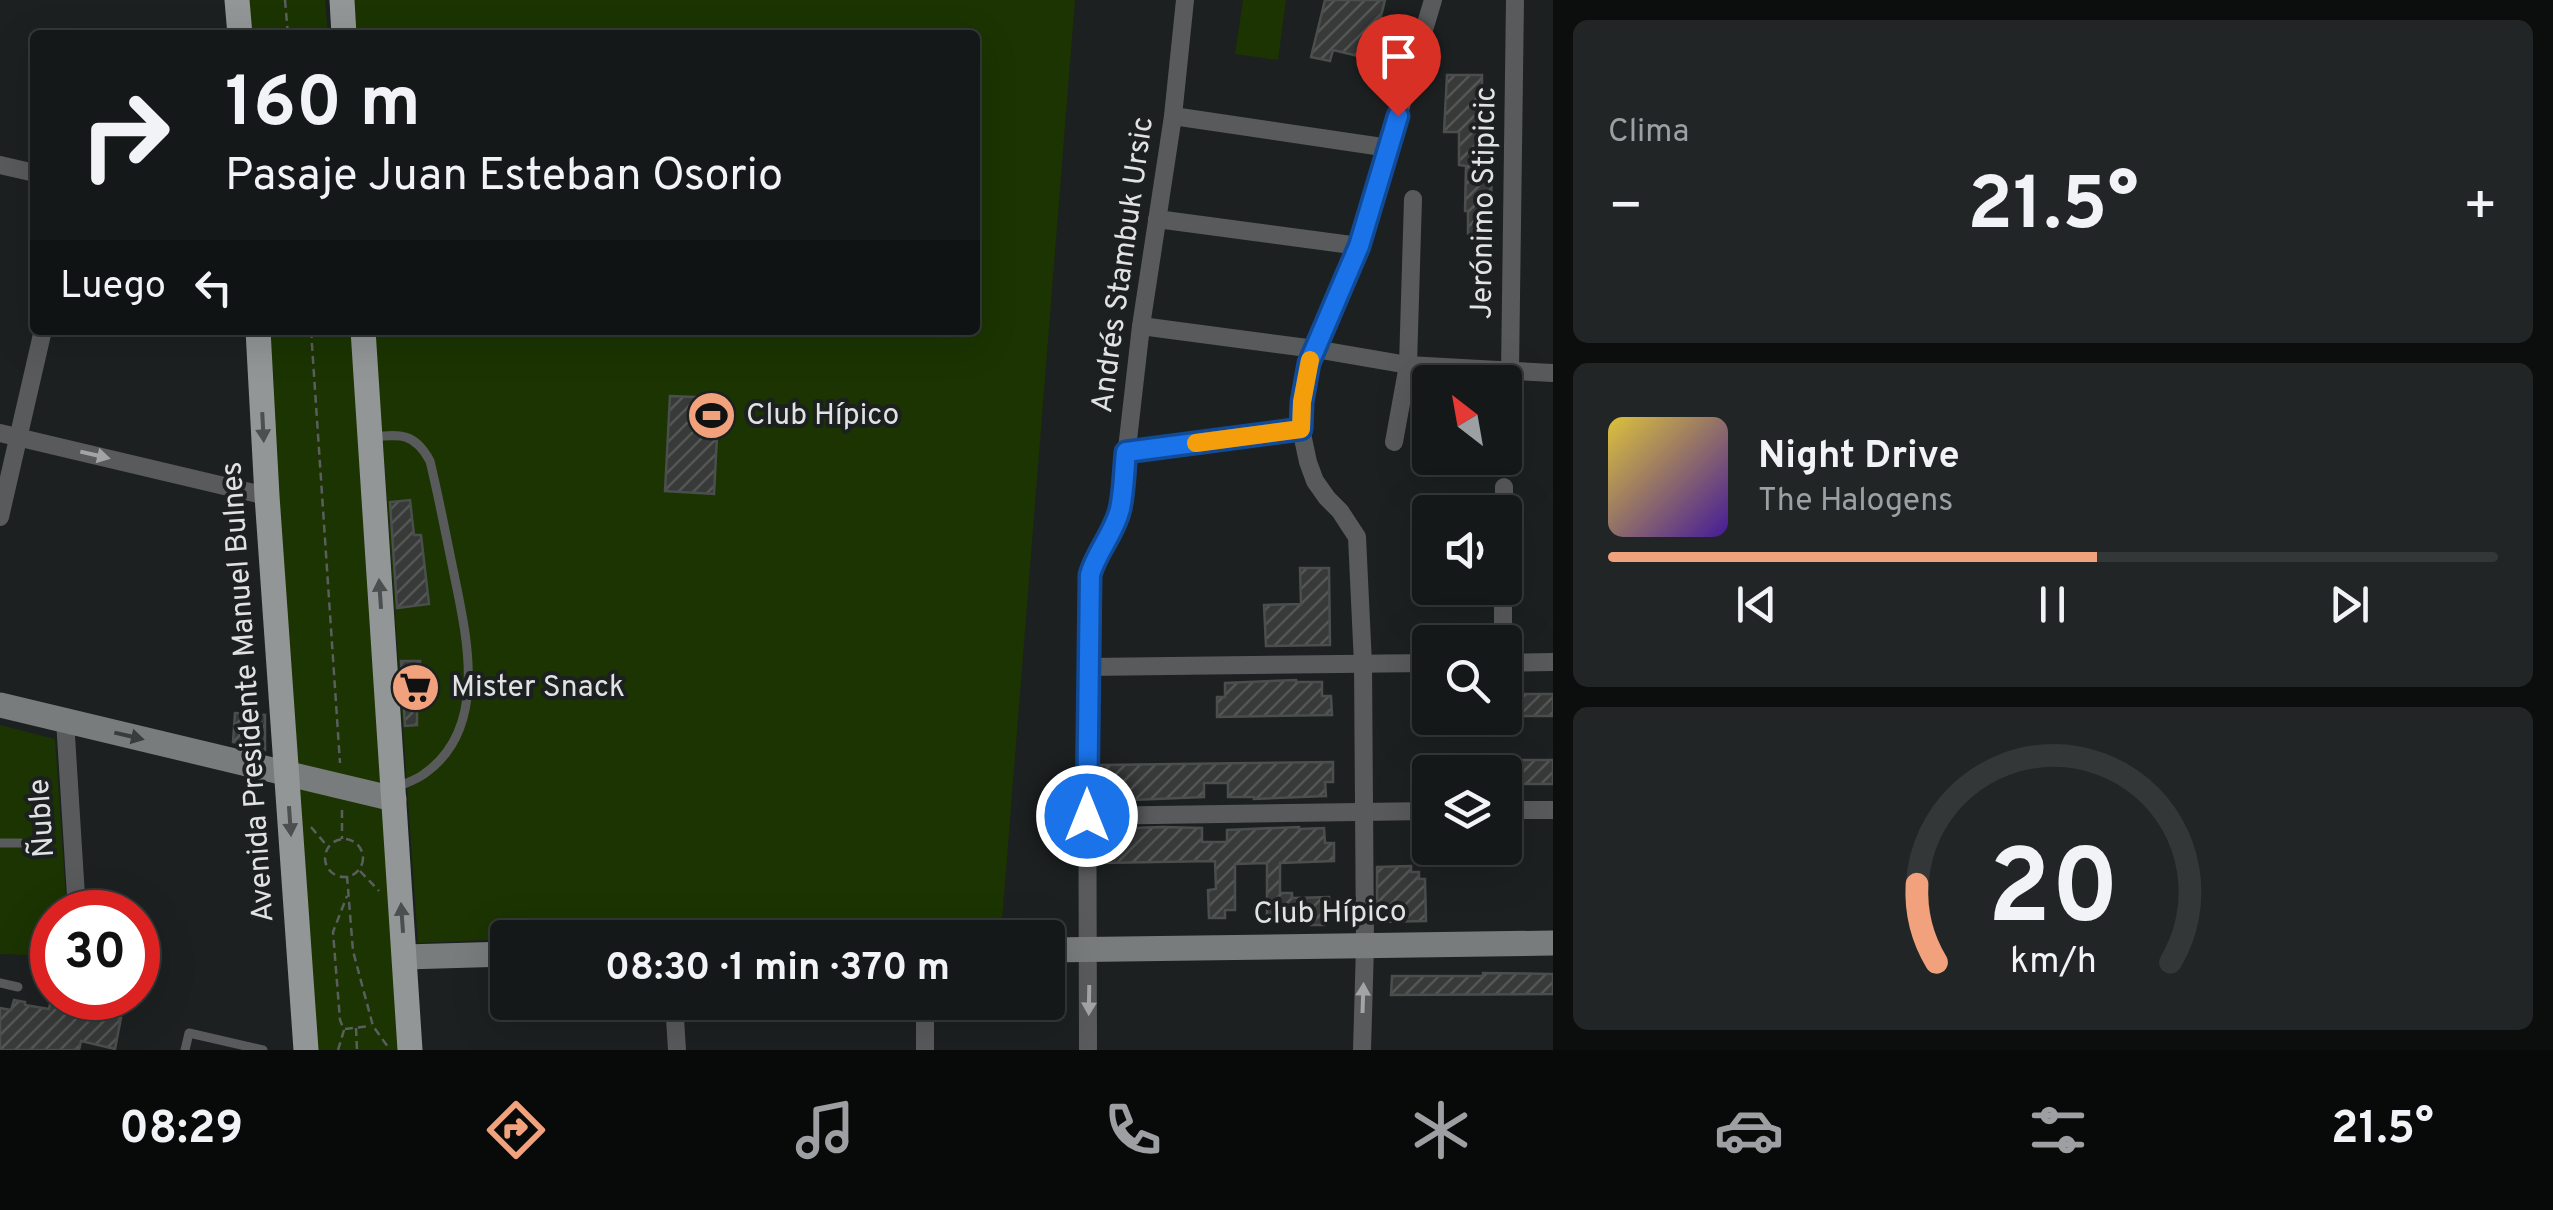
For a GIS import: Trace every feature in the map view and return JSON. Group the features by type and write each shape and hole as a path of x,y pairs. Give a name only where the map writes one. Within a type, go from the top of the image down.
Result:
{"main road":[{"path":"237,0 240,30"},
{"path":"342,0 344,30"},
{"name":"Avenida Presidente Manuel Bulnes","path":"258,335 306,1050"},
{"path":"363,335 410,1050"}],"street":[{"name":"Andrés Stambuk Ursic","path":"1088,1050 1090,575 1120,510 1185,0"},
{"path":"1362,1050 1364,664 1356,537 1315,480 1301,429 1302,402 1306,374 1359,246 1433,0"},
{"name":"Jerónimo Stipicic","path":"1510,365 1515,0"},
{"path":"1173,116 1389,148"},
{"path":"0,164 30,172"},
{"path":"1394,442 1408,365 1413,198"},
{"path":"1157,219 1359,246"},
{"path":"1141,326 1412,365"},
{"path":"0,517 41,335"},
{"path":"1522,372 1553,373"},
{"path":"1126,452 1301,429"},
{"path":"0,433 267,496"},
{"path":"1504,487 1504,495"},
{"path":"1522,663 1553,662"},
{"path":"1088,667 1412,664"},
{"path":"0,705 342,786 393,794"},
{"name":"Ñuble","path":"65,720 76,890"},
{"path":"1087,816 1412,810"},
{"path":"1522,810 1553,810"},
{"name":"Club Hípico","path":"1065,950 1553,943"},
{"path":"405,957 490,955"},
{"path":"675,1020 677,1050"},
{"path":"926,1020 926,1050"}],"lane":[{"path":"370,437 406,436 430,461 461,611 468,673 467,702 452,742 423,775 393,794"},
{"path":"0,843 20,843"},
{"path":"0,983 18,986"},
{"path":"185,1050 189,1033 264,1050"}],"path":[{"path":"284,0 287,30"},
{"path":"311,335 342,786 342,839"},
{"path":"342,839 356,843 363,853 359,870 346,876 330,871 325,859 328,847 342,839"},
{"path":"346,876 353,951 373,1026 388,1050"},
{"path":"338,1050 344,1030 333,932 348,892"},
{"path":"344,1030 373,1026"},
{"path":"356,1028 358,1050"}],"green space":[{"path":"247,0 325,0 328,30 249,30"},
{"name":"Club Hípico","path":"352,0 1075,0 1002,920 490,920 490,940 418,943 375,335 980,335 980,30 354,30"},
{"path":"1243,0 1286,0 1278,60 1235,54"},
{"path":"267,335 351,335 399,1050 315,1050"},
{"path":"0,725 55,739 65,890 30,890 30,955 0,954"}],"building":[{"path":"1325,0 1385,0 1379,24 1388,26 1379,61 1333,50 1330,61 1311,57"},
{"path":"1447,75 1482,75 1482,104 1489,104 1489,111 1494,111 1490,230 1482,230 1482,234 1468,234 1466,166 1459,165 1459,132 1444,132"},
{"path":"670,396 719,398 714,494 665,491"},
{"path":"410,500 414,535 421,535 429,604 397,608 390,502"},
{"path":"1300,568 1329,568 1330,645 1266,646 1264,605 1301,604"},
{"path":"401,661 420,661 417,725 405,726"},
{"path":"1322,682 1322,696 1331,696 1332,715 1217,717 1217,697 1225,697 1225,683"},
{"path":"1522,694 1553,694 1553,716 1522,716"},
{"path":"235,713 265,715 265,750 233,742"},
{"path":"1522,760 1553,760 1553,784 1522,784"},
{"path":"1333,762 1333,782 1325,782 1326,796 1228,797 1228,783 1204,783 1204,797 1132,800 1107,798 1107,784 1100,784 1100,765"},
{"path":"1202,828 1202,842 1227,842 1227,830 1324,828 1325,843 1334,843 1334,861 1280,863 1280,893 1292,893 1292,898 1329,897 1330,916 1324,916 1324,925 1310,925 1310,916 1267,918 1267,863 1235,864 1235,910 1225,910 1225,918 1209,918 1208,890 1216,889 1215,861 1100,863 1105,829"},
{"path":"1411,866 1411,872 1419,872 1419,879 1425,879 1426,921 1377,922 1377,867"},
{"path":"1553,974 1553,994 1391,995 1392,976"},
{"path":"14,1000 30,1006 30,1020 121,1020 115,1049 81,1041 79,1050 0,1050 0,1008 11,1010"}],"slow traffic":[{"path":"1196,443 1301,429 1310,360"}],"place":[{"name":"Club Hípico","path":"711,416"},
{"name":"Mister Snack","path":"416,688"}],"route":[{"path":"1087,816 1090,575 1120,510 1126,452 1301,429 1309,363 1359,246 1398,116"}]}
